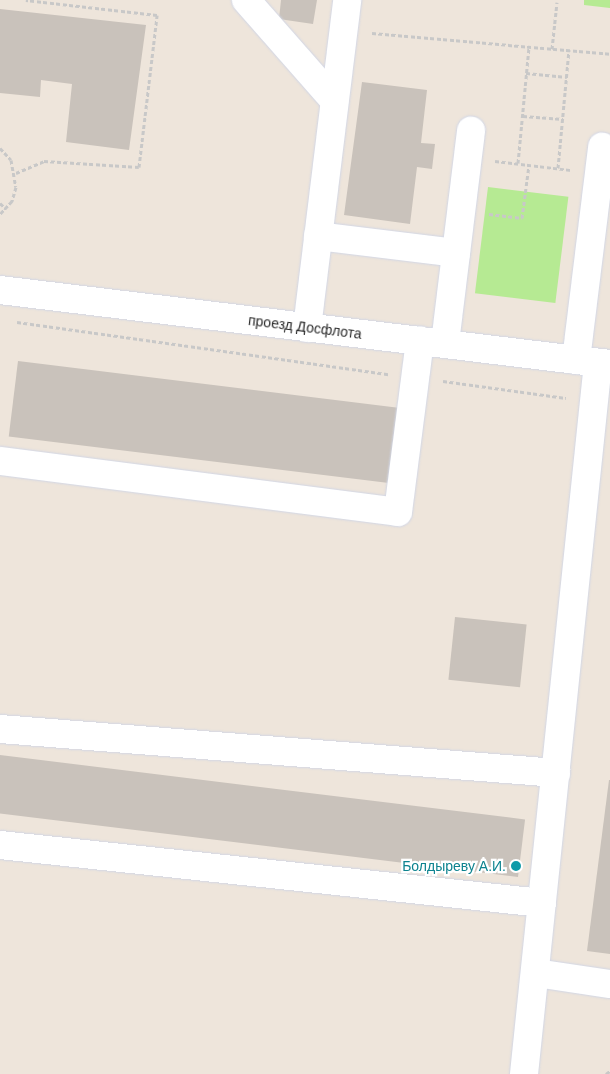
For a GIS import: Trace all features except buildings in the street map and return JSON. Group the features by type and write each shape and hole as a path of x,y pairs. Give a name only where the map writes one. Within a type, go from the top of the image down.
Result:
{"street":[{"path":"246,0 334,100"},
{"path":"307,328 346,7"},
{"path":"0,461 398,512 415,377 432,342 456,253 471,131"},
{"path":"524,1074 594,401 600,160"},
{"path":"318,236 456,253"},
{"name":"проезд Досфлота","path":"0,290 595,362"},
{"path":"0,729 556,773"},
{"path":"0,845 542,902"},
{"path":"536,973 610,984"}],"path":[{"path":"16,173 44,161 139,167 157,15 26,0"},
{"path":"552,49 556,1"},
{"path":"346,7 372,33 610,54"},
{"path":"518,164 529,47"},
{"path":"558,168 569,50"},
{"path":"526,73 566,77"},
{"path":"523,116 563,119"},
{"path":"0,148 10,160 16,173 16,188 6,209 0,214"},
{"path":"468,157 558,168 600,160"},
{"path":"485,213 522,218 529,165"},
{"path":"0,203 6,209"},
{"path":"18,317 17,324 594,401"},
{"path":"606,1074 610,1071"}],"green space":[{"path":"584,0 610,0 610,8 584,5"},
{"path":"488,187 568,197 555,303 475,293"}],"place":[{"name":"Болдыреву А.И.","path":"516,866"}]}
